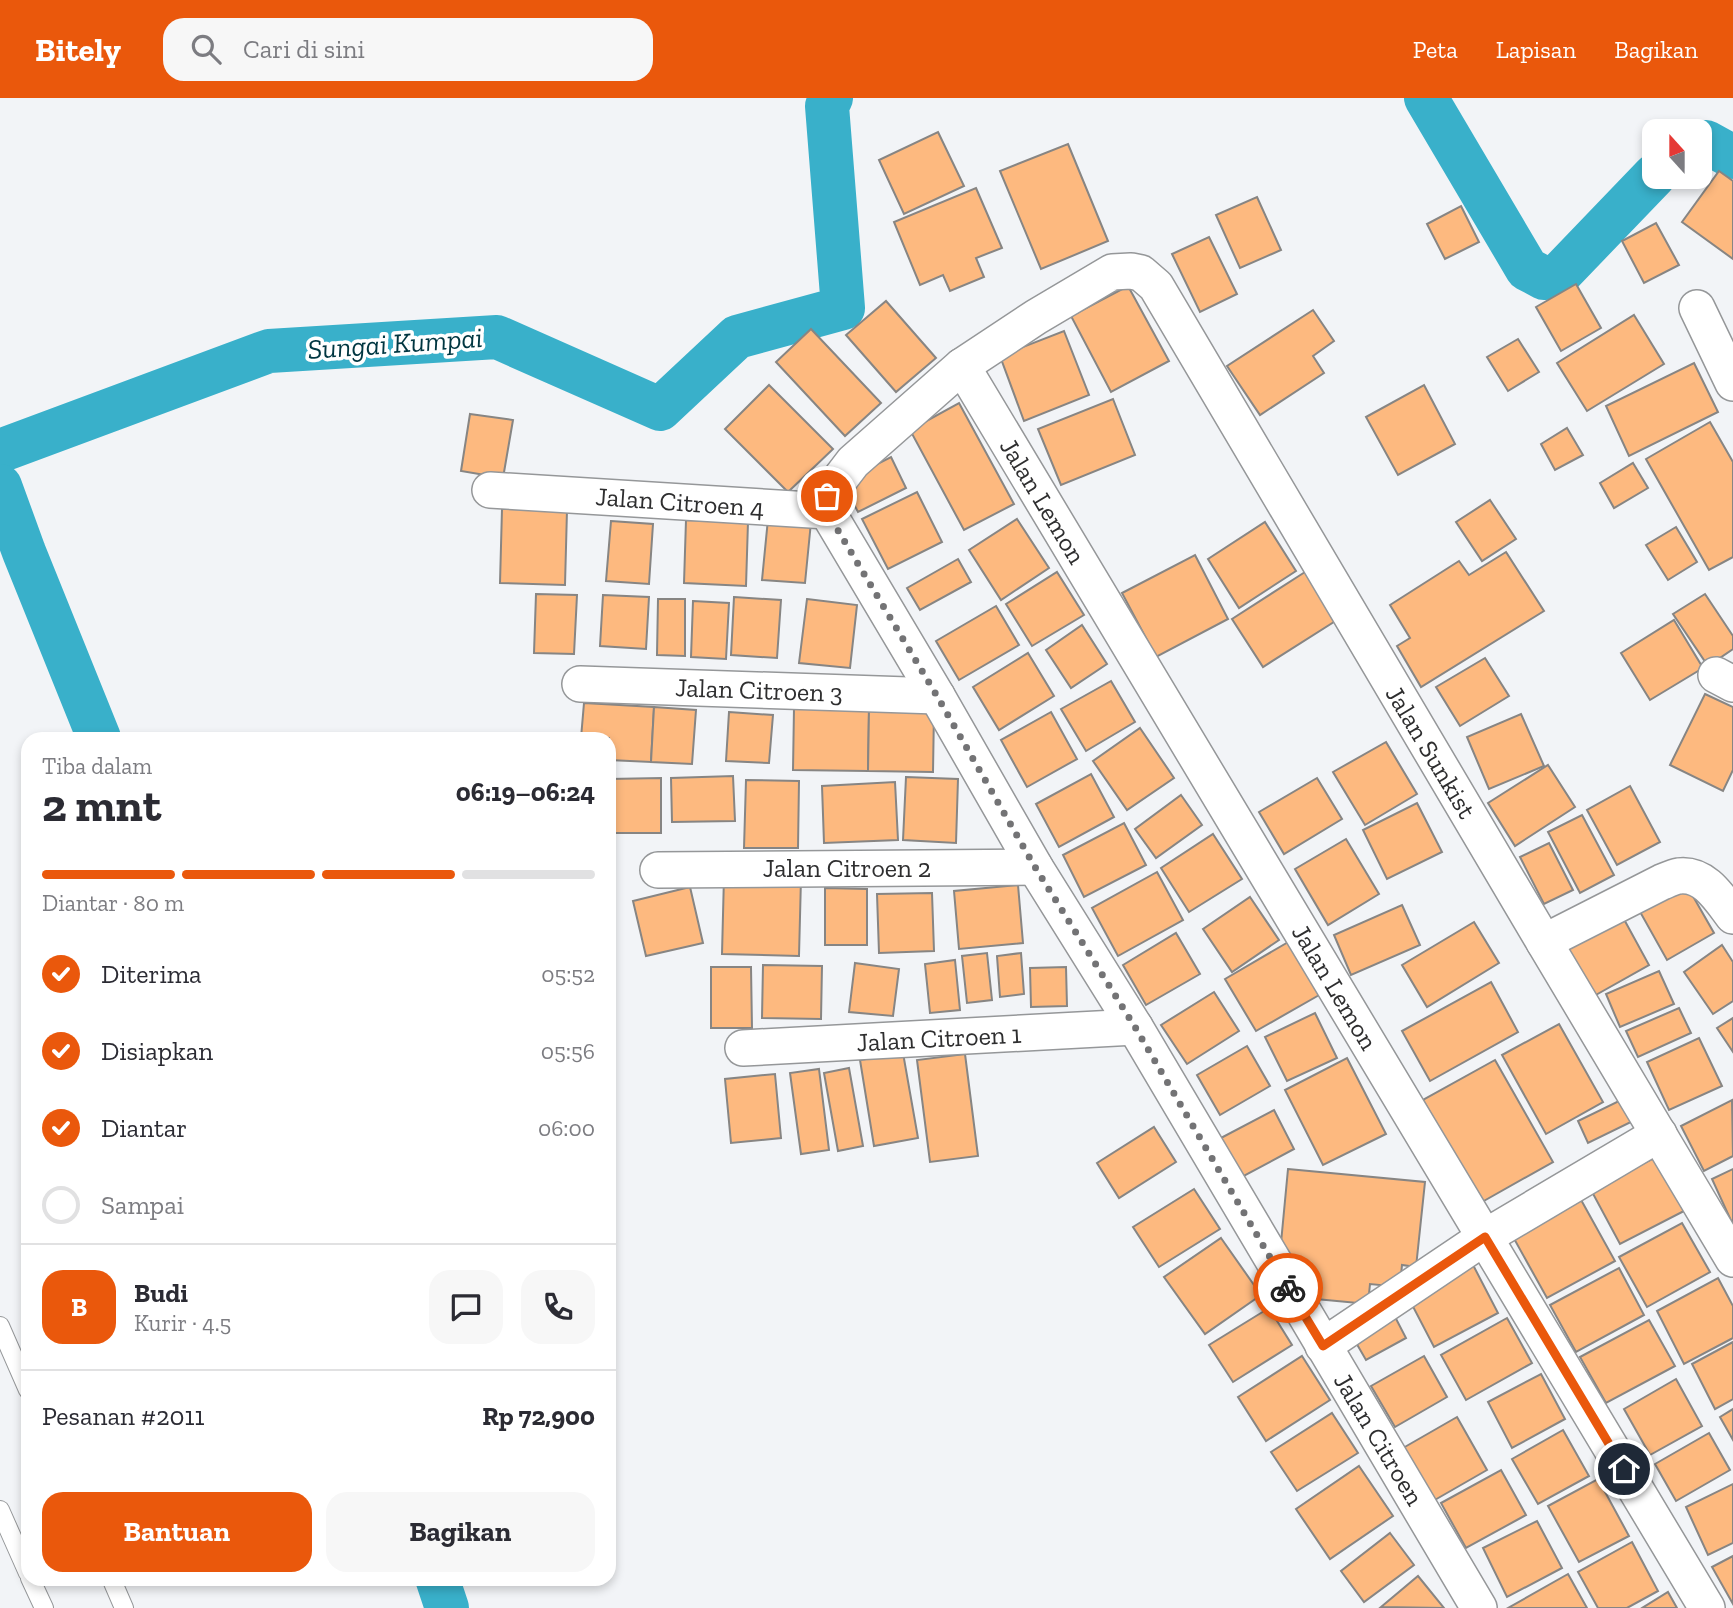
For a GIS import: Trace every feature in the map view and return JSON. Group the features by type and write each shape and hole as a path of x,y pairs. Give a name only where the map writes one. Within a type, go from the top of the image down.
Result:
{"street":[{"name":"Jalan Sunkist","path":"962,366 1036,317 1112,272 1131,271 1141,274 1156,286 1733,1259"},
{"path":"1696,308 1733,383"},
{"path":"827,512 827,496 853,462 962,366"},
{"name":"Jalan Lemon","path":"962,366 1707,1608"},
{"name":"Jalan Citroen 4","path":"490,490 827,512"},
{"name":"Jalan Citroen","path":"827,512 1035,867 1135,1027 1479,1608"},
{"name":"Jalan Citroen 3","path":"580,684 937,696"},
{"name":"Jalan Citroen 2","path":"658,870 1035,867"},
{"path":"1544,942 1662,882 1680,876 1698,879 1712,889 1733,916"},
{"name":"Jalan Citroen 1","path":"743,1048 1135,1027"},
{"path":"1323,1346 1485,1237 1659,1134"}],"lane":[{"path":"0,1326 21,1374"},
{"path":"0,1510 21,1557"},
{"path":"34,1586 44,1608"},
{"path":"114,1586 124,1608"}],"building":[{"path":"938,132 964,186 904,214 879,160"},
{"path":"1068,144 1108,241 1041,269 1000,171"},
{"path":"1719,171 1733,181 1733,259 1682,222 1706,189 1712,189 1712,181"},
{"path":"976,188 1002,248 976,258 984,277 950,291 943,275 920,285 894,222"},
{"path":"1257,197 1281,250 1240,268 1216,215"},
{"path":"1461,206 1479,242 1445,259 1427,224"},
{"path":"1656,223 1679,265 1644,283 1622,241"},
{"path":"1209,237 1237,294 1200,312 1172,254"},
{"path":"1576,284 1601,328 1561,351 1536,307"},
{"path":"1128,286 1169,361 1111,392 1071,316"},
{"path":"886,301 936,358 896,392 846,335"},
{"path":"1313,310 1334,341 1313,356 1324,373 1260,415 1227,366"},
{"path":"1634,315 1664,364 1587,411 1557,363"},
{"path":"811,329 881,403 845,436 776,362"},
{"path":"1064,331 1089,395 1024,421 1000,356"},
{"path":"1518,339 1539,372 1508,391 1487,357"},
{"path":"1694,363 1718,412 1629,456 1606,406"},
{"path":"769,385 833,449 788,492 725,429"},
{"path":"1424,385 1455,444 1398,475 1366,417"},
{"path":"1113,399 1135,455 1061,485 1038,429"},
{"path":"959,403 1014,504 964,530 910,430"},
{"path":"470,414 513,420 503,478 461,471"},
{"path":"1710,422 1733,462 1733,557 1709,570 1646,459"},
{"path":"1567,428 1583,455 1555,470 1541,444"},
{"path":"891,457 906,488 858,512 842,482"},
{"path":"1633,463 1648,488 1614,508 1600,483"},
{"path":"917,492 942,542 888,569 862,519"},
{"path":"1490,500 1516,539 1482,561 1456,522"},
{"path":"502,509 567,510 565,585 500,583"},
{"path":"768,519 811,522 805,583 762,580"},
{"path":"1017,519 1049,568 1001,600 969,550"},
{"path":"686,520 748,522 746,586 684,583"},
{"path":"611,521 653,524 649,584 606,581"},
{"path":"1265,522 1296,571 1239,608 1208,559"},
{"path":"1676,527 1697,562 1668,580 1646,545"},
{"path":"1506,552 1544,611 1421,687 1397,646 1410,638 1390,605 1459,561 1469,575"},
{"path":"1195,555 1228,619 1156,657 1122,593"},
{"path":"958,559 971,582 920,610 907,588"},
{"path":"1057,572 1084,615 1032,646 1006,604"},
{"path":"1305,572 1337,620 1263,667 1232,619"},
{"path":"536,594 577,595 574,654 534,653"},
{"path":"1705,594 1733,636 1733,649 1708,666 1673,614"},
{"path":"603,595 649,597 646,649 600,646"},
{"path":"734,597 781,600 777,658 731,655"},
{"path":"658,599 685,599 685,656 657,655"},
{"path":"807,599 857,605 850,668 799,663"},
{"path":"693,601 729,603 726,659 691,657"},
{"path":"996,606 1019,645 959,680 936,641"},
{"path":"1674,620 1703,668 1650,700 1621,653"},
{"path":"1082,625 1107,664 1071,688 1046,650"},
{"path":"1028,653 1054,696 999,730 973,687"},
{"path":"1485,658 1509,696 1460,726 1436,687"},
{"path":"1111,681 1135,722 1086,751 1061,709"},
{"path":"1705,694 1733,707 1733,770 1723,791 1670,765"},
{"path":"584,703 654,707 651,762 616,760 616,732 582,732"},
{"path":"654,707 696,710 692,764 651,762"},
{"path":"794,708 869,709 868,771 793,770"},
{"path":"869,709 934,710 933,772 868,771"},
{"path":"729,712 773,715 769,763 726,761"},
{"path":"1051,712 1077,759 1027,787 1001,740"},
{"path":"1521,714 1544,766 1489,789 1467,737"},
{"path":"1140,728 1174,778 1127,810 1093,761"},
{"path":"1386,742 1417,794 1365,825 1333,772"},
{"path":"1548,765 1575,807 1515,846 1488,803"},
{"path":"1091,774 1114,817 1059,847 1036,804"},
{"path":"733,776 735,821 672,822 671,778"},
{"path":"906,777 958,779 956,843 903,840"},
{"path":"661,778 661,833 616,833 616,779"},
{"path":"1317,778 1342,819 1284,854 1259,812"},
{"path":"746,780 799,781 798,848 744,848"},
{"path":"895,782 898,840 824,843 822,786"},
{"path":"1630,786 1660,842 1617,865 1587,810"},
{"path":"1181,795 1202,825 1156,858 1135,829"},
{"path":"1417,803 1442,852 1387,879 1363,830"},
{"path":"1582,815 1614,875 1580,893 1548,832"},
{"path":"1124,823 1146,865 1084,897 1063,855"},
{"path":"1213,834 1242,879 1189,912 1161,868"},
{"path":"1346,839 1379,894 1328,925 1295,869"},
{"path":"1549,843 1573,890 1544,904 1520,857"},
{"path":"1157,872 1183,920 1118,956 1092,908"},
{"path":"724,876 801,878 799,956 722,954"},
{"path":"1686,884 1714,933 1667,960 1639,910"},
{"path":"1018,885 1023,943 959,949 954,891"},
{"path":"690,887 703,943 646,956 633,901"},
{"path":"825,888 867,889 867,945 825,945"},
{"path":"932,893 934,951 879,953 877,894"},
{"path":"1250,897 1279,940 1232,972 1203,929"},
{"path":"1402,905 1420,945 1351,975 1334,935"},
{"path":"1620,912 1649,965 1594,996 1564,943"},
{"path":"1474,922 1499,963 1427,1007 1402,965"},
{"path":"1176,933 1200,974 1146,1005 1123,965"},
{"path":"1290,941 1321,994 1256,1031 1225,979"},
{"path":"1722,945 1733,962 1733,1001 1713,1014 1684,972"},
{"path":"987,953 992,1000 967,1003 962,956"},
{"path":"1021,953 1024,994 1000,997 997,956"},
{"path":"955,960 960,1010 930,1013 925,964"},
{"path":"855,963 899,969 893,1016 849,1012"},
{"path":"763,965 822,966 821,1019 762,1018"},
{"path":"711,967 751,967 752,1028 711,1028"},
{"path":"1066,967 1067,1006 1031,1007 1030,968"},
{"path":"1659,971 1674,1004 1620,1027 1606,994"},
{"path":"1491,982 1518,1032 1430,1081 1402,1031"},
{"path":"1214,992 1239,1031 1187,1064 1161,1025"},
{"path":"1679,1008 1691,1033 1638,1057 1626,1031"},
{"path":"1315,1013 1337,1058 1287,1081 1265,1037"},
{"path":"1733,1018 1733,1052 1717,1028"},
{"path":"1559,1024 1603,1102 1546,1134 1502,1055"},
{"path":"1699,1038 1722,1086 1669,1110 1647,1062"},
{"path":"1247,1046 1270,1086 1220,1115 1197,1075"},
{"path":"903,1053 918,1138 874,1146 860,1060"},
{"path":"965,1054 978,1156 930,1162 917,1060"},
{"path":"1347,1058 1386,1134 1323,1165 1285,1090"},
{"path":"1495,1060 1553,1162 1482,1202 1423,1100"},
{"path":"849,1068 863,1146 838,1151 824,1073"},
{"path":"819,1069 829,1150 801,1154 790,1073"},
{"path":"775,1074 781,1138 731,1143 725,1079"},
{"path":"1625,1098 1635,1120 1588,1143 1578,1121"},
{"path":"1732,1100 1733,1156 1704,1171 1681,1126"},
{"path":"1274,1110 1294,1149 1240,1178 1219,1139"},
{"path":"1154,1127 1176,1162 1119,1198 1097,1163"},
{"path":"1656,1157 1684,1211 1620,1244 1591,1190"},
{"path":"1288,1169 1425,1182 1416,1267 1402,1265 1400,1287 1370,1284 1368,1304 1295,1297 1298,1265 1279,1264"},
{"path":"1733,1169 1733,1225 1712,1179"},
{"path":"1194,1189 1220,1229 1159,1267 1133,1227"},
{"path":"1580,1198 1615,1261 1547,1298 1512,1235"},
{"path":"1682,1223 1710,1272 1647,1307 1619,1257"},
{"path":"1221,1238 1261,1295 1205,1334 1164,1277"},
{"path":"1472,1263 1498,1313 1434,1347 1408,1297"},
{"path":"1619,1268 1644,1315 1576,1352 1550,1305"},
{"path":"1718,1278 1733,1306 1733,1338 1684,1364 1657,1311"},
{"path":"1269,1308 1292,1345 1233,1382 1209,1345"},
{"path":"1392,1311 1406,1338 1366,1360 1351,1334"},
{"path":"1507,1318 1532,1363 1466,1400 1441,1355"},
{"path":"1649,1320 1675,1366 1606,1403 1580,1357"},
{"path":"1733,1342 1733,1399 1715,1409 1692,1364"},
{"path":"1302,1356 1330,1400 1266,1441 1238,1397"},
{"path":"1424,1356 1447,1397 1395,1427 1371,1386"},
{"path":"1541,1374 1565,1419 1512,1448 1488,1402"},
{"path":"1676,1379 1702,1426 1650,1455 1624,1409"},
{"path":"1733,1409 1733,1440 1720,1417"},
{"path":"1332,1413 1358,1453 1297,1491 1271,1452"},
{"path":"1457,1417 1487,1470 1433,1501 1403,1448"},
{"path":"1563,1430 1589,1476 1538,1504 1512,1459"},
{"path":"1709,1433 1730,1470 1676,1501 1655,1464"},
{"path":"1359,1466 1393,1516 1330,1559 1296,1509"},
{"path":"1501,1470 1526,1515 1466,1548 1441,1503"},
{"path":"1598,1479 1629,1536 1579,1562 1548,1506"},
{"path":"1733,1484 1733,1543 1708,1555 1686,1507"},
{"path":"1537,1521 1562,1568 1507,1597 1483,1548"},
{"path":"1390,1533 1414,1565 1364,1602 1341,1571"},
{"path":"1632,1542 1658,1591 1627,1608 1598,1608 1578,1572"},
{"path":"1733,1556 1733,1604 1712,1567"},
{"path":"1568,1574 1587,1608 1508,1608"},
{"path":"1418,1576 1444,1608 1381,1607"},
{"path":"1668,1592 1677,1608 1642,1608"}],"waterway":[{"name":"Sungai Kumpai","path":"0,451 269,351 497,337 660,409 737,337 843,308 827,106 831,98"},
{"path":"1426,98 1527,269 1544,278 1557,277 1642,188"},
{"path":"1712,145 1733,157"},
{"path":"0,486 97,732"},
{"path":"440,1586 447,1608"}],"way so far":[{"path":"827,496 827,512 1035,867 1135,1027 1288,1288"}],"route":[{"path":"1288,1288 1323,1346 1485,1237 1624,1469"}]}
